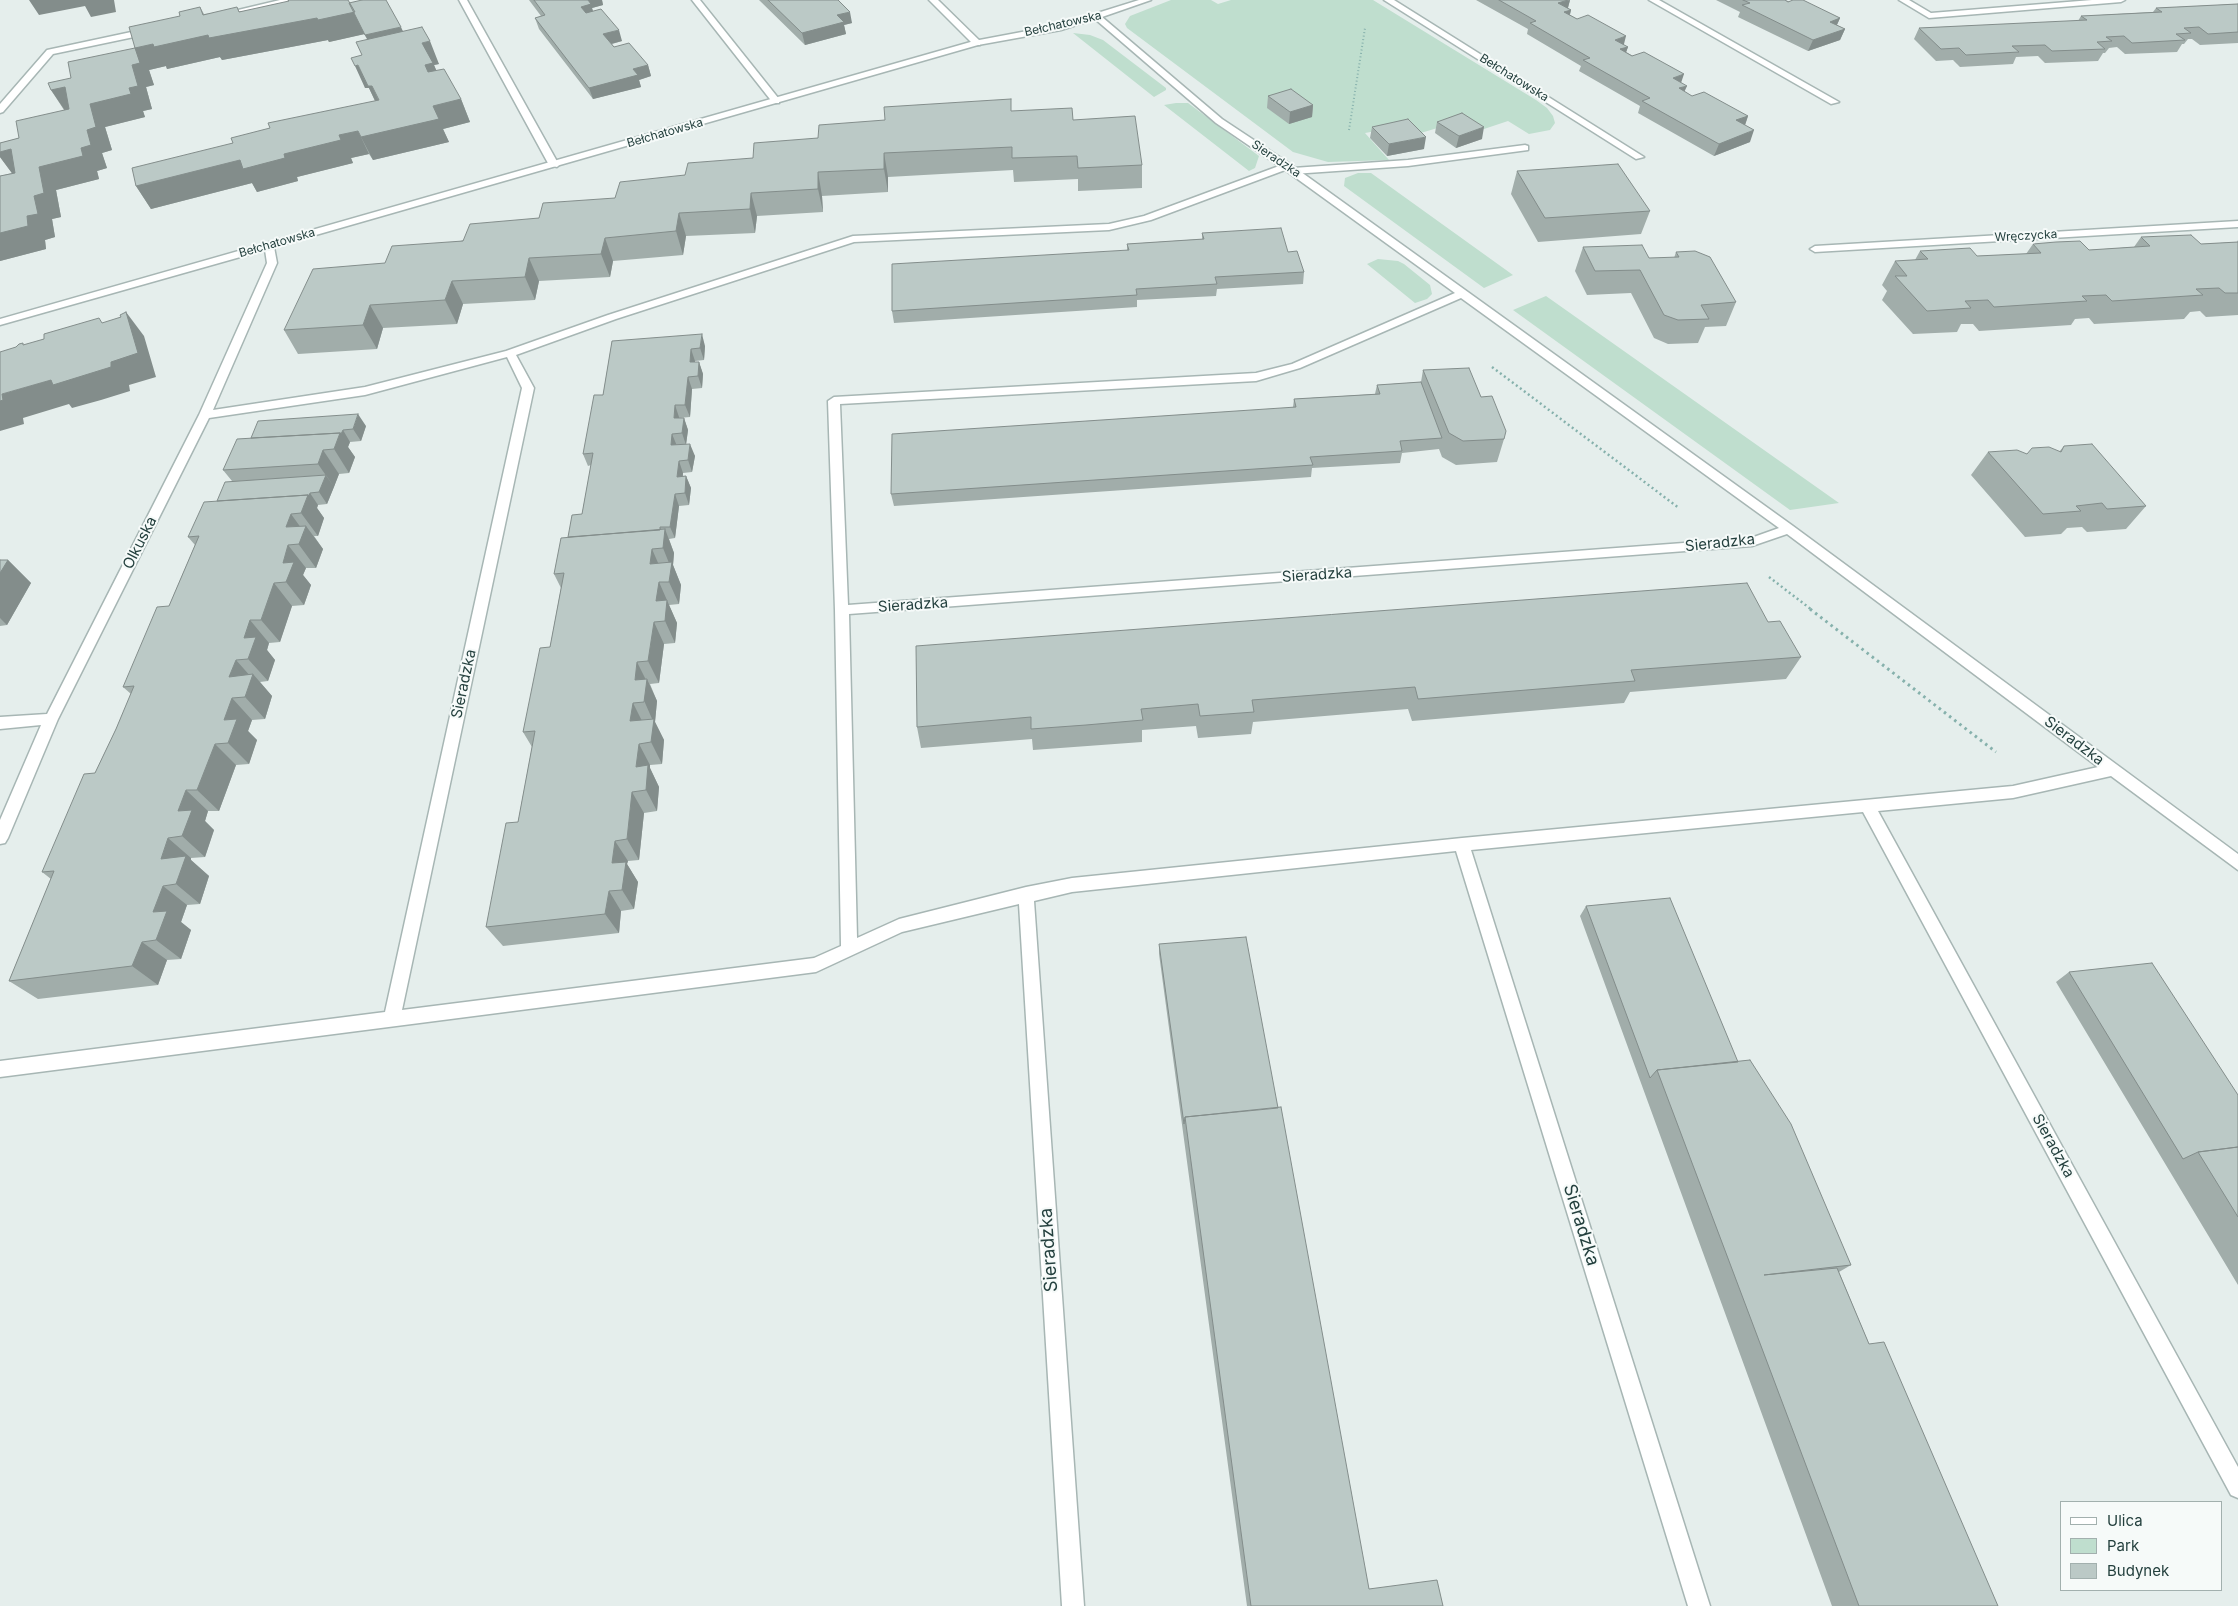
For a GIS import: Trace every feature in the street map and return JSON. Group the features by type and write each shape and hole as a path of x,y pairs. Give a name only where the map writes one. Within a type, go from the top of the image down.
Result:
{"street":[{"path":"214,17 292,0"},
{"path":"463,0 554,165"},
{"path":"696,0 776,101"},
{"path":"933,0 977,42"},
{"name":"Bełchatowska","path":"0,322 554,165 977,42 1061,27 1148,0"},
{"name":"Bełchatowska","path":"1388,0 1639,157"},
{"path":"1653,0 1834,102"},
{"path":"1903,0 1929,16 2119,0"},
{"name":"Sieradzka","path":"1097,17 1219,121 1290,168 1789,530 2238,863"},
{"path":"0,110 50,52 156,29"},
{"path":"205,415 365,392 510,353 853,240 883,236 1108,227 1147,218 1290,168 1344,168 1525,148"},
{"name":"Wręczycka","path":"1815,249 2238,224"},
{"name":"Olkuska","path":"0,838 51,719 205,415 272,263 269,246"},
{"path":"849,948 842,610 834,401 1256,377 1296,366 1463,293"},
{"name":"Sieradzka","path":"392,1019 528,388 510,353"},
{"name":"Sieradzka","path":"842,610 1752,542 1789,530"},
{"path":"0,723 51,719"},
{"path":"0,1069 816,965 899,926 1026,894 1072,885 1462,844 2013,792 2113,770"},
{"name":"Sieradzka","path":"1867,806 2238,1488"},
{"name":"Sieradzka","path":"1462,844 1699,1606"},
{"name":"Sieradzka","path":"1026,894 1073,1606"}],"path":[{"path":"1344,168 1366,20"},
{"path":"1492,366 2039,786"}],"green space":[{"path":"1171,0 1211,0 1218,4 1231,0 1373,0 1536,100 1547,108 1553,116 1555,123 1550,130 1529,134 1508,121 1478,131 1461,121 1414,135 1404,126 1365,133 1389,160 1328,162 1293,152 1127,28 1125,24 1130,16"},
{"path":"1073,33 1090,35 1103,40 1166,88 1166,90 1154,97"},
{"path":"1188,103 1259,156 1255,168 1249,171 1164,105"},
{"path":"1358,173 1371,173 1513,275 1484,288 1344,186 1345,178"},
{"path":"1378,259 1398,261 1404,264 1430,285 1432,294 1427,299 1415,303 1367,264"},
{"path":"1546,296 1839,503 1790,510 1513,310"}],"building":[{"path":"288,0 348,0 355,12 209,38 208,35 154,47 153,44 135,48 129,27 180,16 179,12 200,7 203,15 237,7 239,12"},
{"path":"362,0 386,0 401,27 365,35 349,3"},
{"path":"534,0 588,0 591,4 581,7 586,13 601,9 619,30 603,34 614,47 629,43 648,65 633,69 638,75 589,88 535,18 545,15"},
{"path":"768,0 838,0 850,12 837,15 844,22 802,33"},
{"path":"1499,0 1568,0 1558,3 1571,10 1564,12 1577,19 1588,15 1626,36 1615,40 1628,47 1620,49 1632,56 1644,52 1684,74 1673,78 1687,86 1679,88 1692,96 1704,92 1748,116 1736,120 1754,130 1719,144 1642,101 1650,98 1583,60 1590,58 1530,23 1536,21"},
{"path":"1743,0 1785,0 1788,2 1803,0 1840,18 1830,22 1845,29 1813,40 1742,5 1750,3"},
{"path":"2238,4 2238,32 2208,34 2199,27 2184,28 2191,33 2176,34 2185,40 2132,43 2124,36 2106,37 2112,41 2097,42 2105,49 2052,51 2045,45 2012,46 2019,52 1966,55 1959,48 1941,49 1919,28 2087,20 2081,16 2162,12 2156,8"},
{"path":"422,27 430,41 422,43 433,63 425,65 428,72 444,69 461,99 433,106 439,119 361,137 358,131 339,135 341,140 284,154 285,158 243,169 240,160 136,186 132,168 233,143 231,138 270,128 268,123 379,100 372,86 368,86 358,65 355,66 351,58 362,55 356,42"},
{"path":"135,48 140,63 132,65 138,86 129,88 131,94 90,104 96,127 87,130 91,145 81,148 83,156 39,167 44,193 34,196 38,214 27,216 28,226 0,233 0,176 15,173 11,149 0,152 0,143 19,138 16,121 69,109 65,87 51,90 48,83 71,78 68,62"},
{"path":"1291,89 1313,105 1290,112 1268,96"},
{"path":"1011,99 1011,111 1072,108 1073,120 1135,116 1142,165 1078,168 1077,156 1012,158 1012,147 884,153 884,169 818,172 818,189 751,193 750,209 679,213 676,231 605,238 601,254 529,258 525,277 452,281 445,300 370,305 363,325 284,330 313,269 385,263 392,246 463,241 470,224 539,218 543,203 615,198 620,182 685,175 688,163 753,158 754,143 818,138 819,125 885,120 884,107"},
{"path":"1462,113 1484,127 1459,136 1437,122"},
{"path":"1408,119 1426,137 1389,144 1372,127"},
{"path":"1618,164 1650,211 1545,218 1517,171"},
{"path":"1281,228 1288,252 1297,251 1304,272 1215,277 1217,284 1136,289 1137,295 892,311 892,264 1129,250 1127,244 1204,239 1202,233"},
{"path":"2191,235 2201,244 2238,242 2238,293 2225,293 2219,288 2196,289 2203,295 2112,301 2106,295 2082,296 2087,301 1994,307 1988,300 1965,301 1971,308 1927,311 1895,276 1907,276 1895,261 1928,259 1920,251 1970,248 1977,256 2041,253 2033,244 2080,241 2089,250 2150,246 2141,237"},
{"path":"1642,245 1649,258 1679,257 1676,252 1695,251 1710,257 1736,302 1701,305 1709,319 1678,320 1664,315 1640,270 1595,271 1583,247"},
{"path":"126,312 138,353 111,362 111,367 53,385 51,380 2,394 3,400 0,401 0,352 16,347 19,344 23,343 23,345 44,339 44,334 99,318 102,323 121,317 120,315"},
{"path":"702,334 700,348 691,349 690,362 699,362 698,376 688,377 685,405 675,405 674,418 684,418 682,433 672,434 671,445 690,444 688,460 679,461 677,477 686,476 685,493 675,494 670,527 660,527 660,530 568,537 572,515 582,514 593,453 583,454 594,395 603,395 612,341"},
{"path":"1469,368 1481,397 1492,396 1506,431 1504,439 1463,441 1449,433 1423,370"},
{"path":"1421,382 1442,438 1400,441 1402,451 1310,457 1313,465 891,494 892,434 1296,407 1294,399 1380,394 1377,385"},
{"path":"358,414 353,429 343,430 341,434 251,438 258,421"},
{"path":"340,433 334,449 323,450 318,464 223,470 237,439"},
{"path":"2092,444 2146,506 2107,509 2102,503 2076,506 2081,511 2043,514 1988,452 2017,450 2027,454 2032,448 2049,447 2061,452 2064,446"},
{"path":"326,475 319,492 310,493 309,496 217,501 225,482"},
{"path":"308,495 301,513 291,514 286,527 306,526 299,544 288,545 283,563 294,562 286,582 274,583 261,620 250,620 244,638 256,637 248,659 236,660 229,677 253,674 245,697 232,698 224,720 237,719 228,743 215,744 197,790 186,790 178,811 192,810 182,836 168,838 161,859 186,856 176,884 163,886 153,912 167,911 156,940 142,942 132,966 9,981 54,871 42,872 84,774 95,773 116,729 134,686 123,687 157,607 169,606 199,536 188,537 204,502"},
{"path":"665,529 663,548 652,549 650,564 672,562 669,582 659,582 656,601 667,600 665,621 654,622 648,661 637,662 635,680 647,679 644,702 633,703 630,721 654,719 651,742 639,744 636,767 648,765 646,790 632,792 627,839 615,841 612,863 626,862 622,890 609,891 605,914 486,927 506,823 518,822 535,731 523,732 540,648 550,647 564,573 554,574 561,538"},
{"path":"0,560 8,560 0,573"},
{"path":"1747,583 1768,622 1780,621 1801,657 1631,670 1635,681 1418,699 1415,687 1252,700 1254,712 1200,716 1198,704 1141,709 1143,720 1086,725 1031,729 1031,717 917,727 916,646"},
{"path":"1670,898 1738,1062 1657,1070 1650,1078 1586,906"},
{"path":"1246,937 1278,1108 1185,1117 1184,1124 1159,944"},
{"path":"2152,963 2238,1095 2238,1147 2198,1152 2183,1159 2069,972"},
{"path":"1750,1060 1791,1124 1851,1265 1764,1275 1837,1268 1869,1344 1884,1342 1998,1606 1859,1606 1657,1070"},
{"path":"1281,1107 1369,1589 1437,1580 1443,1606 1251,1606 1185,1117"},
{"path":"2238,1147 2238,1217 2198,1152"}]}
